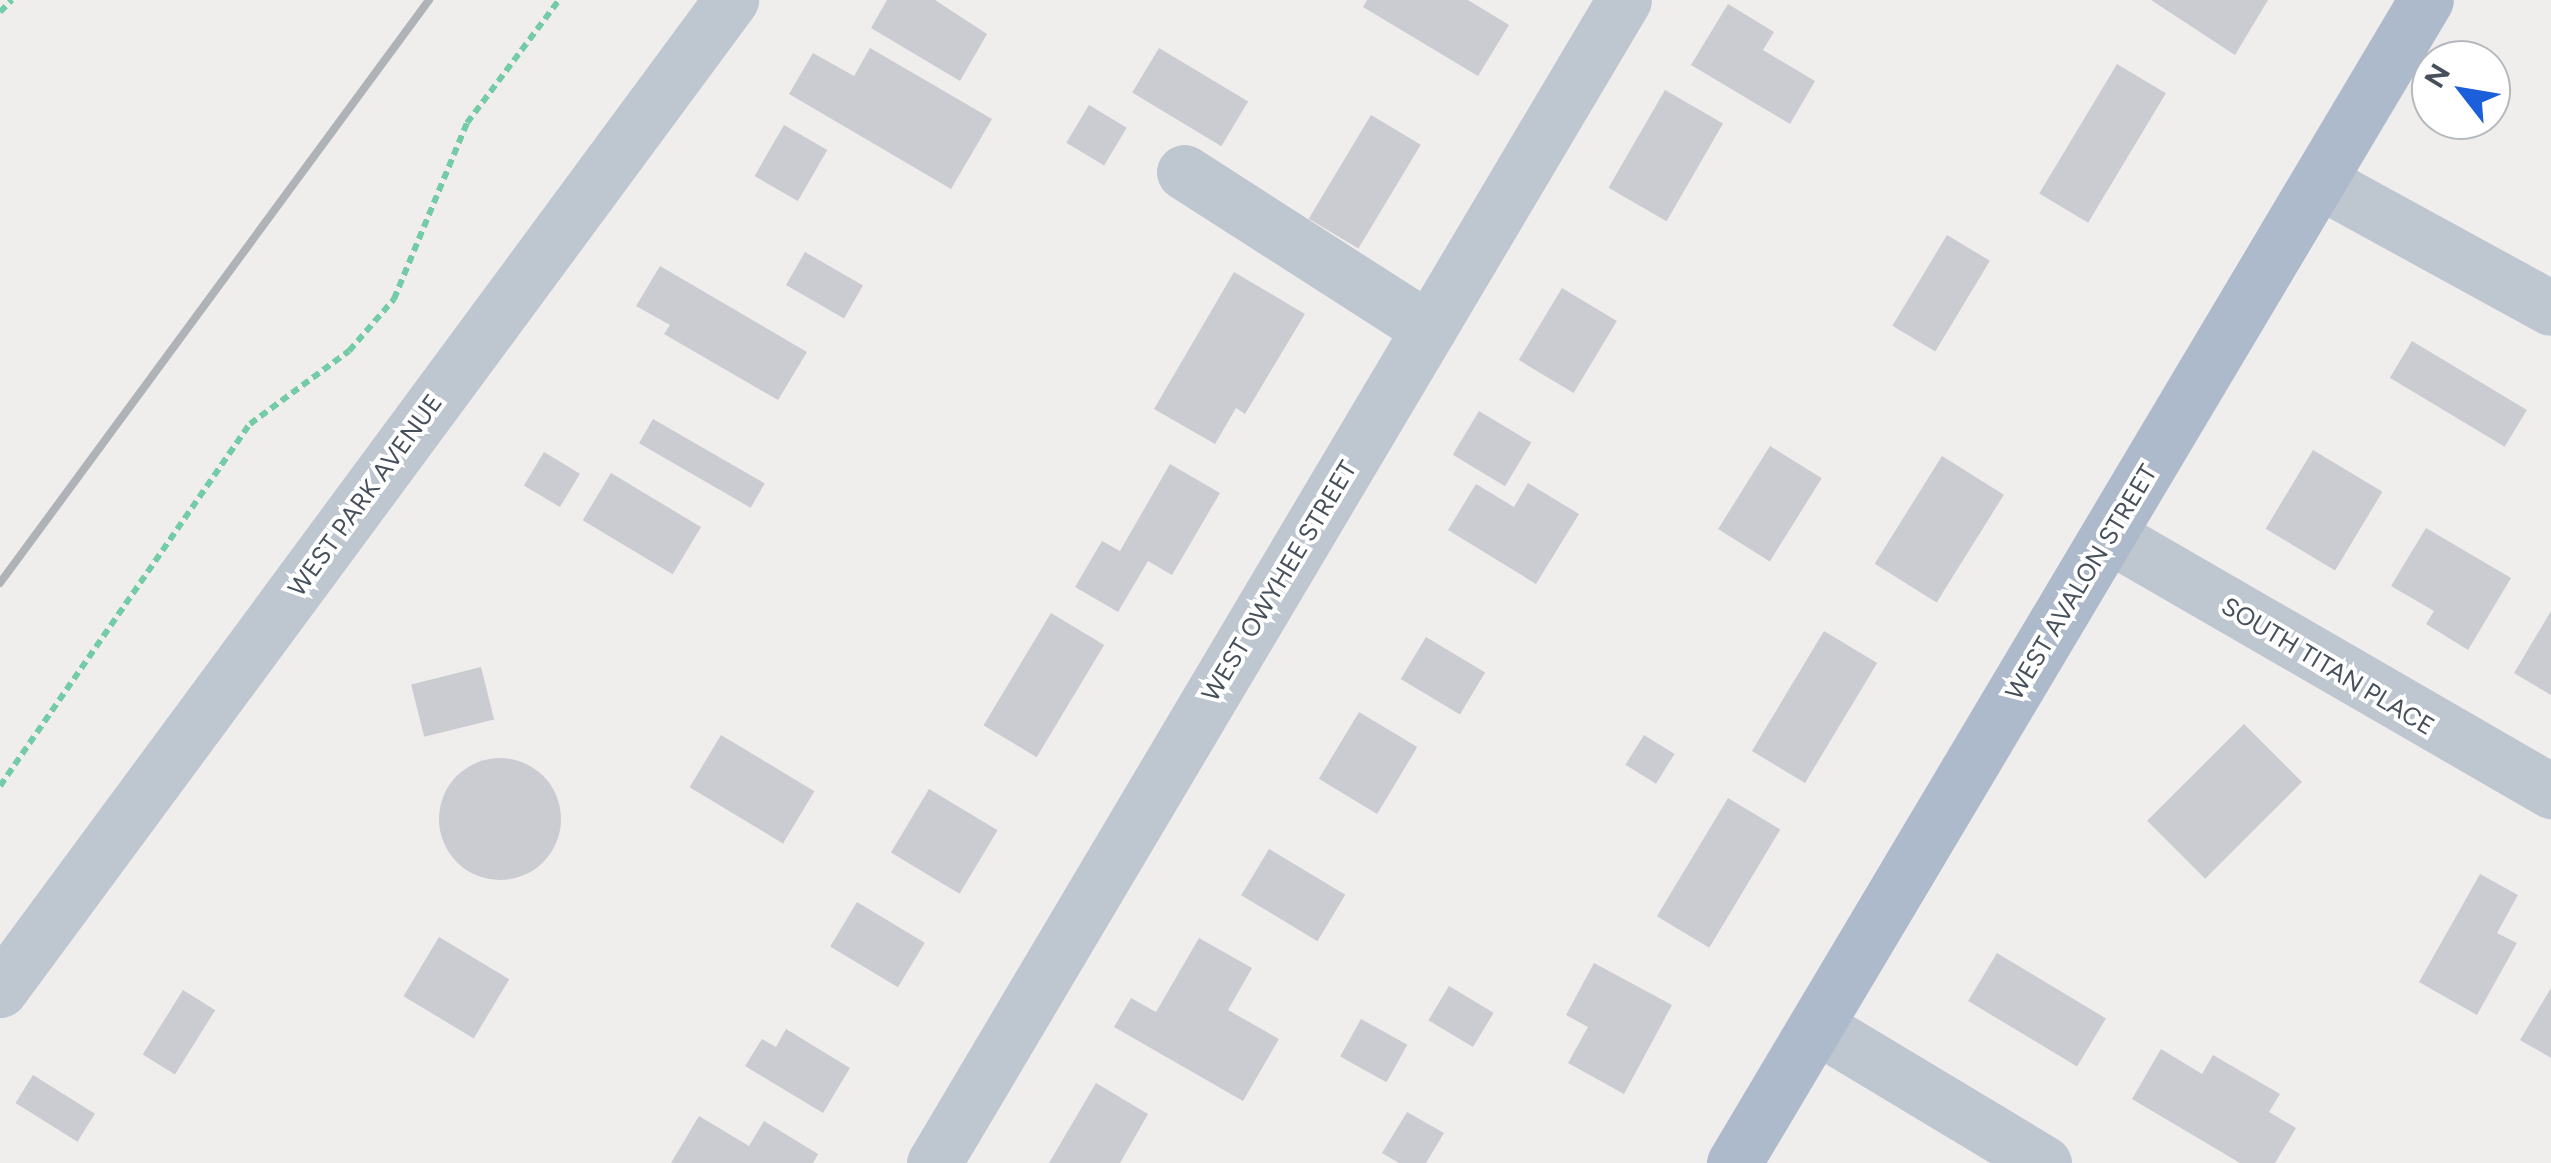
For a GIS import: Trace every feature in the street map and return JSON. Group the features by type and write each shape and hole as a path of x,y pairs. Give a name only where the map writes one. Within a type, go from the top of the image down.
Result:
{"main road":[{"name":"WEST AVALON STREET","path":"1734,1163 2426,0"}],"street":[{"name":"WEST PARK AVENUE","path":"0,990 731,0"},
{"name":"WEST OWYHEE STREET","path":"934,1163 1624,0"},
{"path":"1184,172 1428,330"},
{"path":"2319,180 2551,308"},
{"name":"SOUTH TITAN PLACE","path":"2108,535 2551,791"},
{"path":"1816,1026 2044,1163"}],"path":[{"path":"0,12 12,0"},
{"path":"0,786 250,424 349,351 394,299 468,123 559,0"}],"building":[{"path":"887,0 935,0 987,34 960,81 871,28"},
{"path":"1367,0 1468,0 1509,25 1478,76 1363,7"},
{"path":"2151,0 2268,0 2235,55"},
{"path":"1728,4 1774,32 1763,50 1815,81 1790,124 1691,65"},
{"path":"870,48 992,119 951,189 789,94 813,53 854,76"},
{"path":"1159,48 1248,102 1221,146 1132,93"},
{"path":"2117,64 2166,93 2088,223 2039,193"},
{"path":"1665,90 1723,124 1667,221 1608,188"},
{"path":"1089,105 1127,128 1104,165 1066,143"},
{"path":"1371,115 1421,145 1358,249 1309,219"},
{"path":"784,125 827,150 798,201 754,176"},
{"path":"1947,235 1990,261 1935,352 1892,326"},
{"path":"805,252 863,286 844,318 786,285"},
{"path":"660,266 807,352 778,400 664,334 670,325 636,306"},
{"path":"1234,272 1305,314 1245,414 1236,408 1215,444 1154,409"},
{"path":"1562,288 1617,321 1574,393 1519,360"},
{"path":"2412,341 2527,410 2505,447 2390,378"},
{"path":"1479,411 1531,442 1505,486 1453,455"},
{"path":"653,419 765,483 751,508 639,443"},
{"path":"1770,446 1822,478 1770,561 1718,529"},
{"path":"2313,450 2382,492 2335,571 2266,529"},
{"path":"544,452 580,474 560,507 524,485"},
{"path":"1942,456 2004,495 1937,602 1875,564"},
{"path":"1170,464 1220,493 1172,575 1148,561 1118,612 1075,587 1102,541 1120,551"},
{"path":"611,473 701,527 673,574 583,520"},
{"path":"1528,483 1579,514 1536,584 1448,530 1476,484 1514,507"},
{"path":"2426,528 2511,578 2468,650 2426,624 2434,611 2391,586"},
{"path":"2551,611 2551,695 2514,673"},
{"path":"1051,613 1104,645 1037,757 984,725"},
{"path":"1824,631 1877,663 1805,783 1752,751"},
{"path":"1426,637 1485,673 1460,715 1401,679"},
{"path":"481,667 494,719 424,737 411,684"},
{"path":"1359,712 1417,747 1377,814 1319,779"},
{"path":"2244,724 2302,782 2205,879 2147,821"},
{"path":"721,735 814,791 783,843 690,787"},
{"path":"1644,735 1675,754 1656,784 1625,765"},
{"path":"500,758 523,763 543,776 556,796 561,819 556,842 543,862 523,875 500,880 477,875 457,862 444,842 439,819 444,796 457,776 477,763"},
{"path":"929,789 998,830 959,894 891,852"},
{"path":"1728,798 1780,829 1709,948 1657,916"},
{"path":"1269,849 1345,895 1317,941 1241,895"},
{"path":"2480,874 2518,895 2497,933 2517,943 2477,1015 2419,982"},
{"path":"857,902 925,943 898,987 830,947"},
{"path":"439,937 509,979 474,1038 403,996"},
{"path":"1199,938 1252,968 1228,1010 1279,1039 1243,1101 1114,1027 1131,998 1156,1012"},
{"path":"1997,953 2106,1018 2077,1066 1968,1001"},
{"path":"1594,963 1672,1005 1624,1094 1568,1063 1588,1027 1566,1015"},
{"path":"1449,986 1494,1013 1473,1047 1428,1020"},
{"path":"2551,988 2551,1058 2520,1040"},
{"path":"183,990 215,1010 175,1075 143,1054"},
{"path":"1361,1019 1407,1045 1387,1082 1340,1057"},
{"path":"786,1029 850,1068 823,1113 745,1066 762,1039 776,1047"},
{"path":"2161,1049 2202,1074 2213,1055 2280,1094 2269,1112 2296,1128 2275,1163 2240,1163 2132,1099"},
{"path":"33,1075 95,1114 77,1142 16,1103"},
{"path":"1096,1083 1148,1114 1120,1163 1049,1163"},
{"path":"1407,1112 1444,1133 1426,1163 1399,1163 1382,1153"},
{"path":"699,1116 749,1146 764,1121 818,1154 813,1163 671,1163"}],"railway":[{"path":"0,583 429,0"}]}
